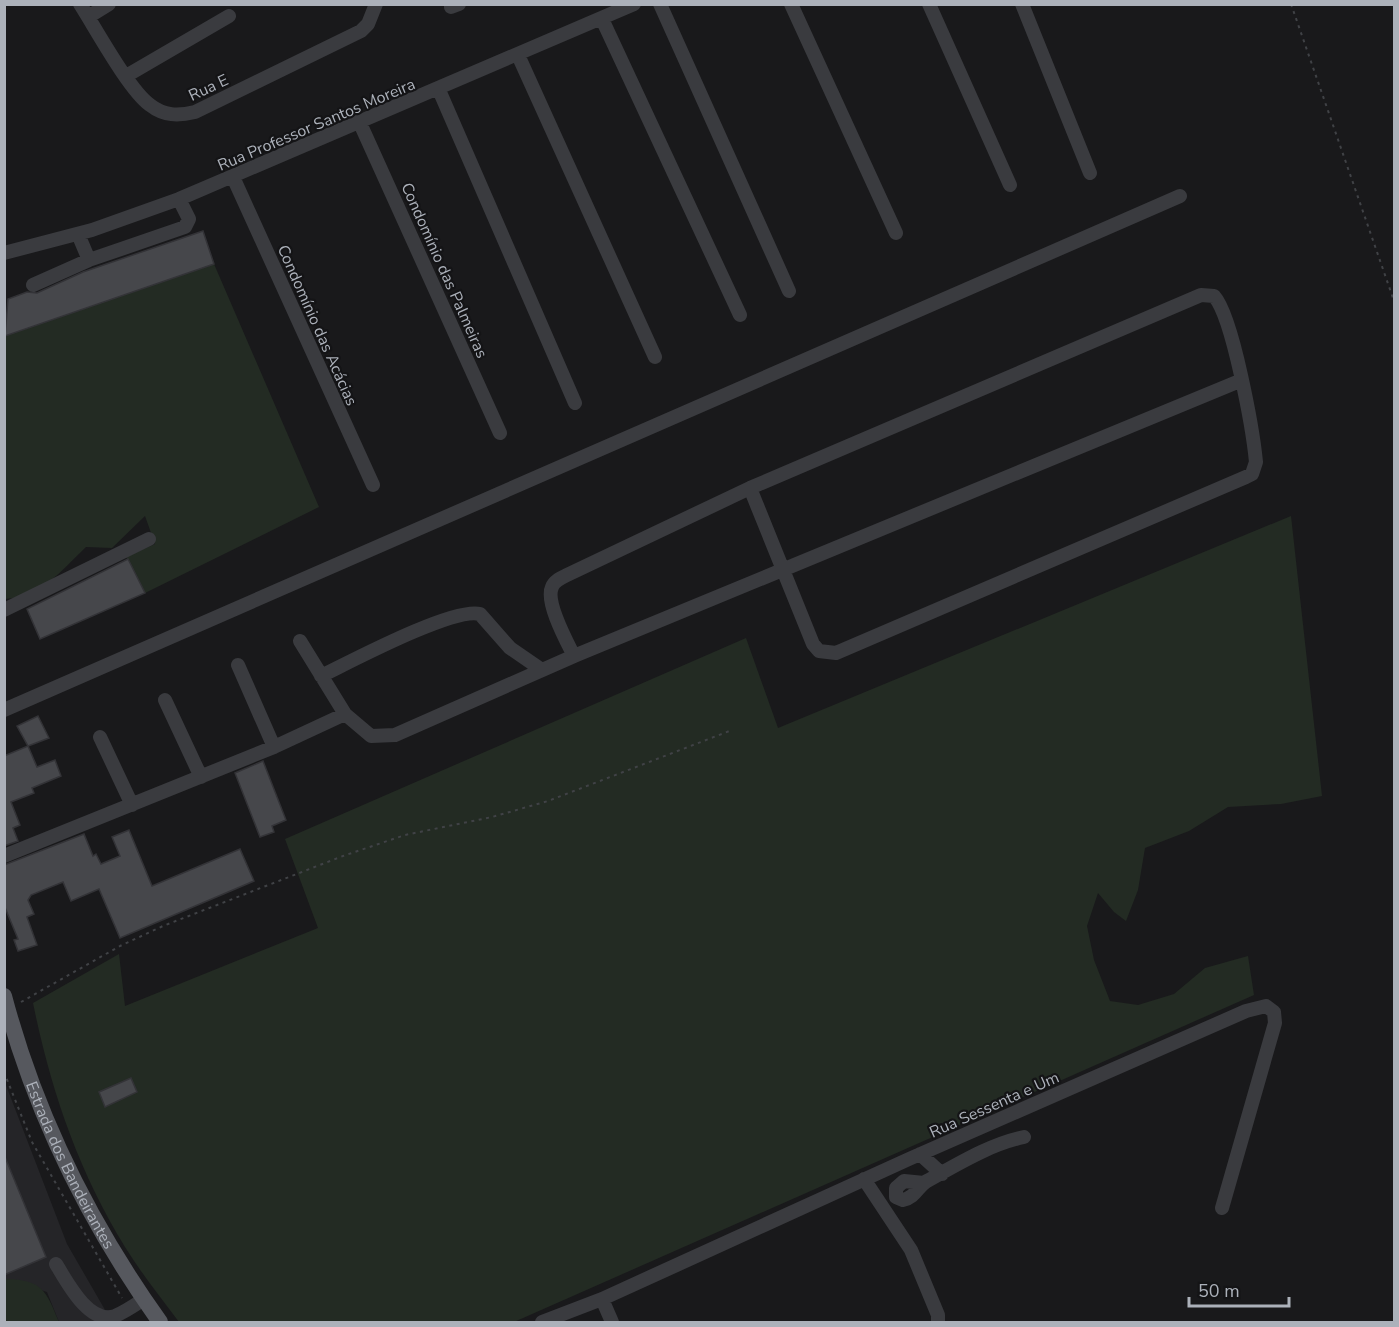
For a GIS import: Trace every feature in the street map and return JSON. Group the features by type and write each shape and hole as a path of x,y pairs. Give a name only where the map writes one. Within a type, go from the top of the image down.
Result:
{"main road":[{"name":"Estrada dos Bandeirantes","path":"6,1003 62,1157 160,1323"}],"street":[{"name":"Rua E","path":"80,4 126,76 148,104 169,115 195,112 361,30 368,24 376,4"},
{"path":"88,17 109,4"},
{"name":"Rua Professor Santos Moreira","path":"4,253 78,234 179,199 359,121 438,90 633,4"},
{"path":"660,4 789,291"},
{"path":"791,4 896,233"},
{"path":"929,4 1010,185"},
{"path":"1022,4 1090,173"},
{"path":"126,76 229,16"},
{"path":"602,19 740,315"},
{"path":"518,55 655,357"},
{"path":"438,90 575,403"},
{"name":"Condomínio das Palmeiras","path":"359,121 500,433"},
{"name":"Condomínio das Acácias","path":"233,177 373,485"},
{"path":"4,710 1180,196"},
{"path":"33,285 89,260 185,227 189,219 179,199"},
{"path":"78,234 89,260"},
{"path":"574,656 554,611 550,590 554,583 750,488 1206,294 1214,296 1222,308 1242,380 1256,462 1252,474 1246,477 846,650 826,654 819,651 813,644 781,570 750,488"},
{"path":"300,641 345,714 370,736 395,735 574,656 1242,380"},
{"path":"4,610 149,539"},
{"path":"321,676 438,623 472,612 480,614 510,648 542,670"},
{"path":"238,665 274,747"},
{"path":"165,700 201,777"},
{"path":"4,856 274,747 345,714"},
{"path":"100,737 132,805"},
{"name":"Rua Sessenta e Um","path":"542,1323 602,1299 864,1179 1246,1011 1266,1006 1274,1012 1275,1023 1222,1208"},
{"path":"924,1183 1005,1141 1024,1137"},
{"path":"920,1154 942,1174"},
{"path":"864,1179 911,1250 938,1315 938,1323"},
{"path":"56,1264 81,1303 99,1315 113,1317 144,1299"},
{"path":"602,1299 612,1323"}],"path":[{"path":"1291,4 1395,301"},
{"path":"6,1003 163,926 343,856 405,835 522,809 732,730"}],"shaded area":[{"path":"214,264 319,507 145,593 126,557 155,544 145,516 112,548 86,547 59,574 40,588 18,597 5,599 5,336"},
{"path":"1291,516 1322,796 1281,804 1228,807 1189,831 1145,848 1138,890 1126,921 1114,912 1098,893 1087,926 1094,960 1110,1001 1138,1005 1174,994 1205,968 1248,956 1254,995 514,1322 179,1322 125,1247 93,1189 68,1129 48,1067 33,1003 119,954 125,1006 318,928 285,839 746,638 778,728"},
{"path":"4,1080 67,1244 112,1322 59,1322 47,1292 5,1280"},
{"path":"6,1279 28,1282 42,1289 59,1322 5,1322"}],"building":[{"path":"203,231 214,264 5,336 8,299 27,292 37,293 83,272"},
{"path":"128,559 145,593 40,639 27,609"},
{"path":"38,716 49,738 28,746 17,726"},
{"path":"28,746 37,767 55,760 61,776 32,788 34,793 11,802 20,825 13,828 18,841 4,846 4,756"},
{"path":"263,761 286,820 272,826 274,832 260,837 235,773"},
{"path":"129,830 152,886 240,849 254,881 120,938 99,889 71,901 63,882 31,895 28,900 34,914 27,917 37,945 18,951 14,940 18,939 4,905 4,865 84,834 93,856 96,854 101,864 120,856 112,837"},
{"path":"131,1078 137,1092 105,1107 99,1092"},
{"path":"4,1158 46,1257 4,1275"}]}
